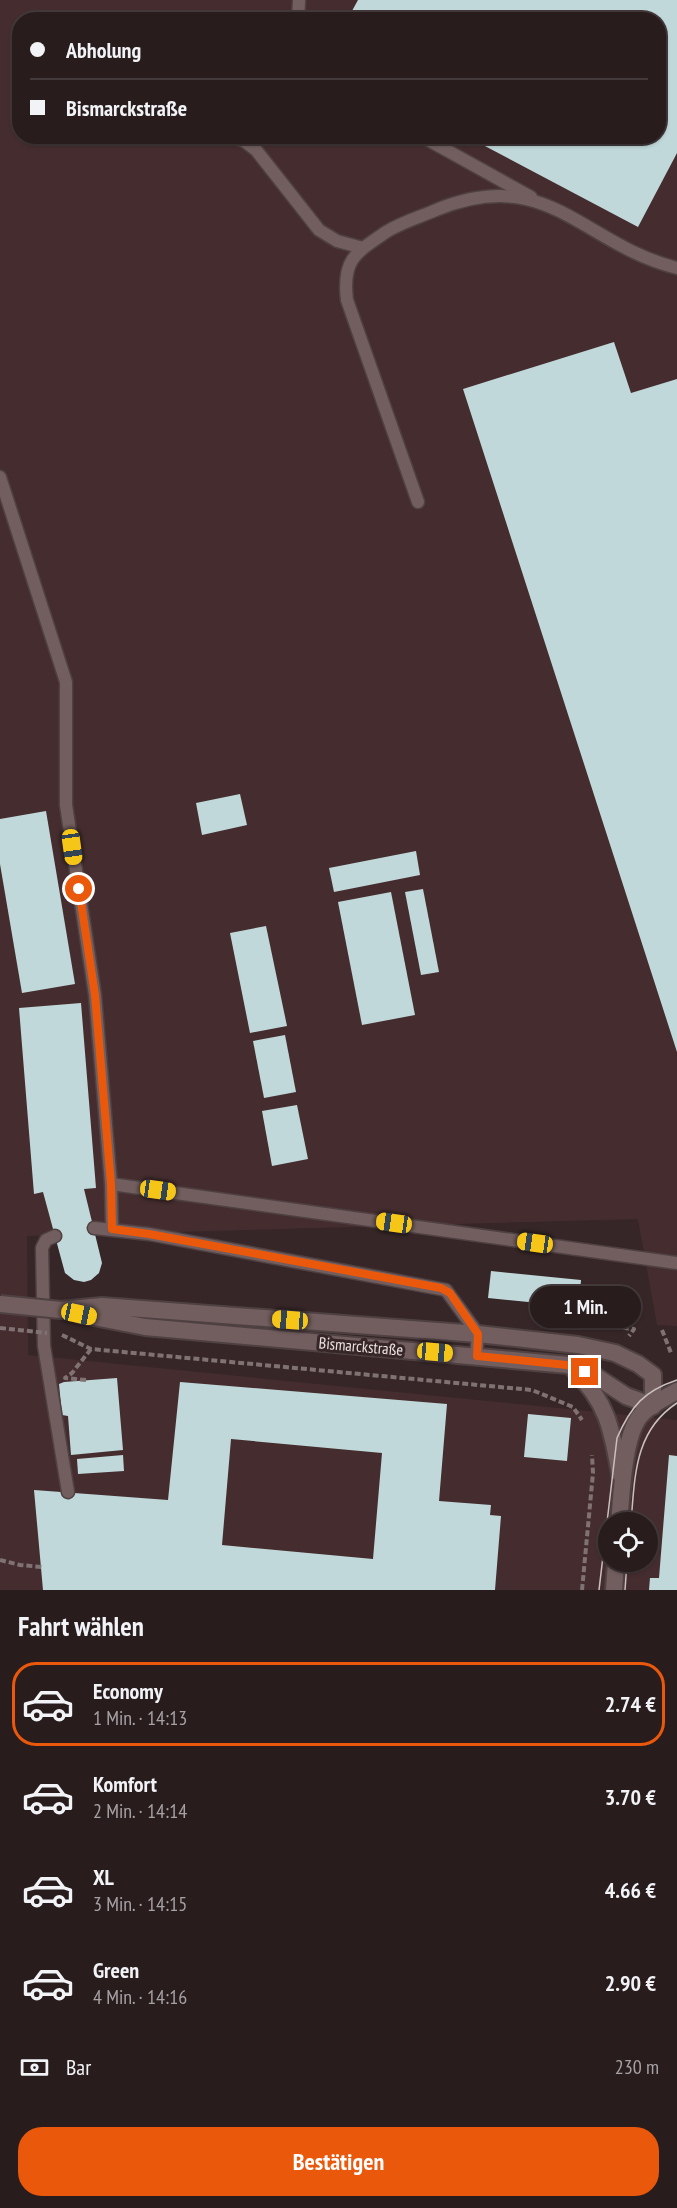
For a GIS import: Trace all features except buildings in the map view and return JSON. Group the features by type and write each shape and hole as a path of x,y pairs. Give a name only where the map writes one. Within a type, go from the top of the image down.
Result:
{"main road":[{"name":"Bismarckstraße","path":"0,1304 61,1310 134,1326 567,1365 597,1377 626,1396 653,1406"},
{"name":"Bismarckstraße","path":"61,1310 102,1306 478,1334 578,1345 615,1353 638,1364 667,1384 677,1385"},
{"path":"567,1365 590,1386 607,1415 622,1486"},
{"path":"653,1375 653,1406"},
{"path":"620,1512 622,1486 634,1429 641,1415 677,1391"},
{"path":"614,1590 615,1572"}],"lane":[{"path":"298,12 299,2"},
{"path":"248,144 256,150 319,230 337,241 363,248"},
{"path":"436,144 543,203 581,221 632,252 677,268"},
{"path":"418,502 347,300 346,272 355,256 363,248 395,227 467,199 484,196 518,197 543,203"},
{"path":"0,477 66,682 66,805 95,995 111,1184 112,1229"},
{"path":"111,1184 677,1263"},
{"path":"94,1228 149,1234 441,1288 450,1293 478,1334 477,1356"},
{"path":"55,1236 46,1240 42,1248 44,1346 68,1492"}],"path":[{"path":"0,1328 59,1334 91,1349 532,1390 573,1407 585,1424"},
{"path":"662,1330 671,1353"},
{"path":"86,1380 65,1378 72,1373 91,1349"},
{"path":"582,1590 594,1473 592,1453"},
{"path":"0,1560 42,1567"}],"shaded area":[{"path":"0,0 677,0 677,1326 657,1325 638,1219 27,1236 28,1355 677,1420 677,1590 0,1590"}],"tram line":[{"path":"599,1590 617,1438 633,1408 640,1401 656,1389 677,1380"},
{"path":"632,1512 636,1472 645,1441 652,1427 677,1403"},
{"path":"625,1590 626,1572"}],"route":[{"path":"79,889 95,995 111,1184 112,1229 441,1288 450,1293 478,1334 477,1356 567,1365 585,1372"}]}
